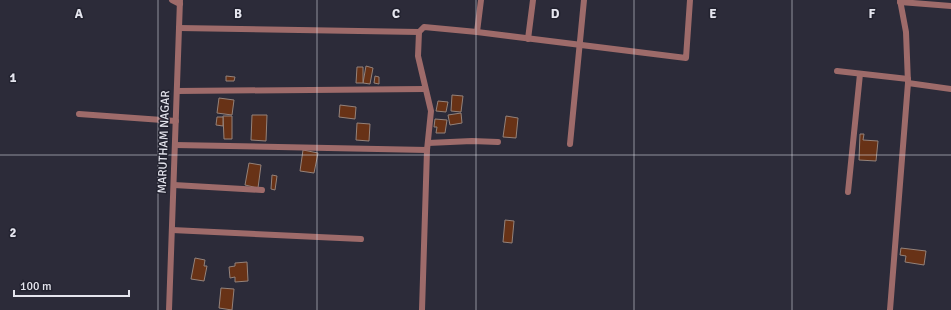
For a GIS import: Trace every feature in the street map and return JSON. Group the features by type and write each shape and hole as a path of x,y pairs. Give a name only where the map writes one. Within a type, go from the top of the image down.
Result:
{"street":[{"path":"172,0 180,2"},
{"path":"477,32 481,0"},
{"path":"528,39 533,0"},
{"path":"570,144 584,0"},
{"path":"422,310 427,150 431,111 418,56 419,32 424,27 477,32 686,58 690,0"},
{"path":"890,310 908,81 906,32 900,1 951,6"},
{"name":"MARUTHAM NAGAR","path":"169,310 180,2"},
{"path":"179,28 419,32"},
{"path":"837,71 951,89"},
{"path":"848,192 860,74"},
{"path":"177,90 425,89"},
{"path":"79,114 176,121"},
{"path":"428,143 472,141 498,142"},
{"path":"175,145 427,150"},
{"path":"174,185 262,190"},
{"path":"172,230 361,239"}],"building":[{"path":"366,66 373,68 370,84 363,83"},
{"path":"357,67 363,67 363,83 356,83"},
{"path":"226,76 235,77 234,81 226,81"},
{"path":"375,76 379,77 379,84 374,83"},
{"path":"452,95 463,96 461,112 451,111"},
{"path":"219,98 234,100 232,115 217,113"},
{"path":"438,101 448,102 446,112 436,111"},
{"path":"340,105 356,107 355,119 339,117"},
{"path":"461,113 462,123 450,125 448,115"},
{"path":"252,115 267,115 266,141 251,140"},
{"path":"223,116 232,116 232,139 224,139"},
{"path":"506,116 518,118 516,138 503,137"},
{"path":"217,117 223,117 223,126 216,125"},
{"path":"435,119 447,120 445,133 436,133 437,127 434,127"},
{"path":"357,123 370,124 369,141 356,140"},
{"path":"860,134 864,134 863,140 878,141 876,161 859,160"},
{"path":"303,150 318,153 314,173 300,171"},
{"path":"249,163 261,165 258,188 245,185"},
{"path":"272,175 277,176 275,190 271,189"},
{"path":"505,220 514,221 512,243 503,242"},
{"path":"901,248 926,251 924,265 905,262 906,256 900,255"},
{"path":"195,258 205,260 204,266 207,266 204,281 191,279"},
{"path":"247,262 248,281 235,282 235,277 230,278 229,267 235,266 235,263"},
{"path":"221,288 234,289 232,310 219,308"}]}
